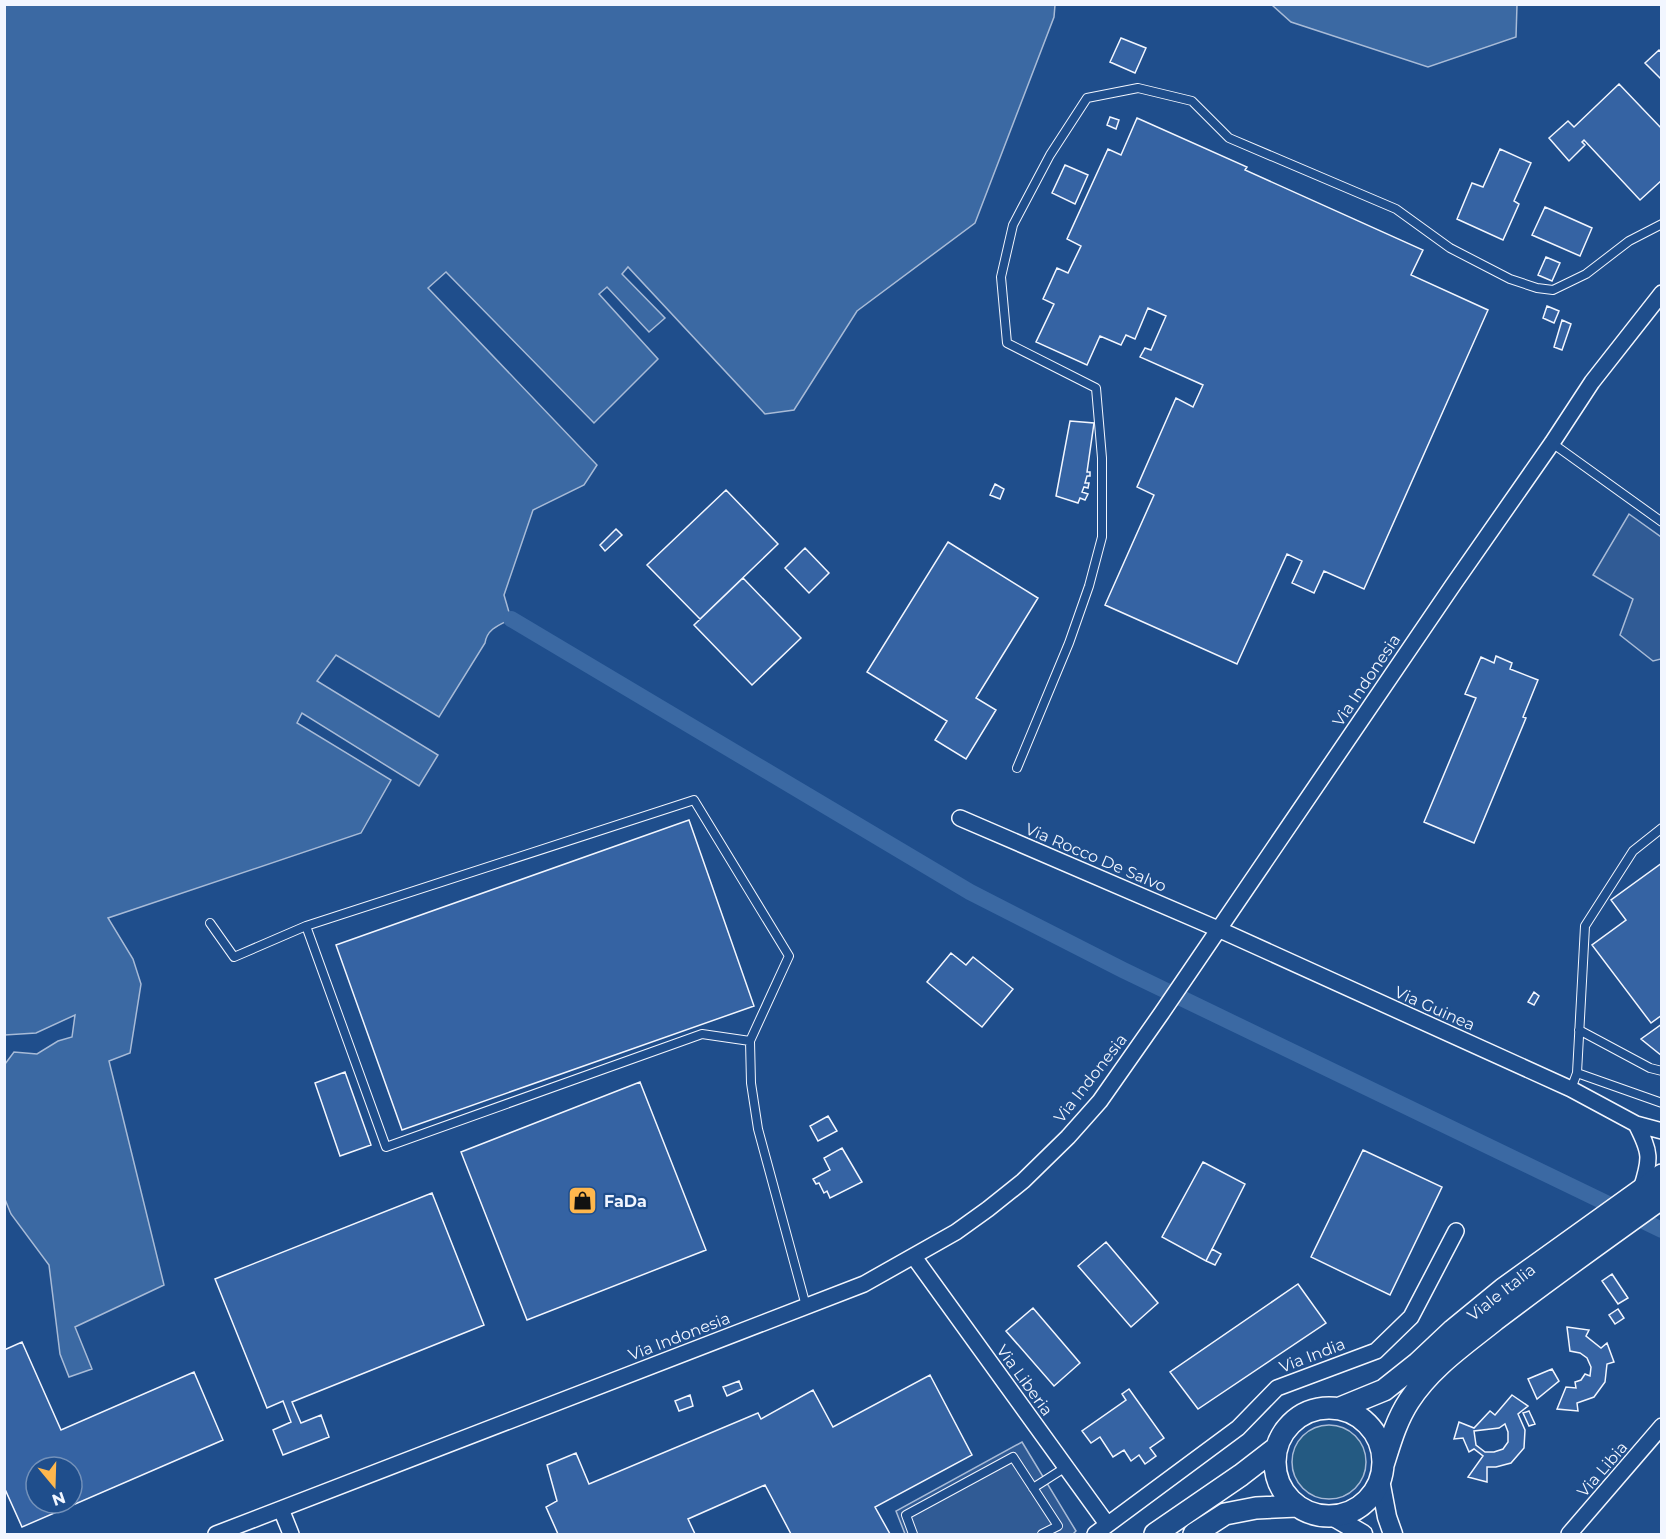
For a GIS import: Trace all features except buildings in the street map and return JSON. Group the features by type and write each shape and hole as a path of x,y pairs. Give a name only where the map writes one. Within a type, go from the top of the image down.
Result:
{"main road":[{"name":"Viale Italia","path":"1340,1408 1384,1390 1503,1289 1600,1230 1647,1196 1662,1174"},
{"name":"Viale Italia","path":"1382,1473 1392,1435 1401,1415 1409,1400 1428,1378 1453,1353 1534,1289 1600,1230"},
{"path":"1318,1408 1340,1408 1358,1416 1371,1427 1381,1445 1382,1473 1367,1501 1350,1512 1332,1516 1314,1514 1297,1506 1282,1491 1274,1470 1276,1448 1284,1431 1298,1416 1318,1408"},
{"path":"1155,1534 1276,1448"},
{"path":"1194,1534 1225,1514 1256,1508 1297,1506"}],"street":[{"name":"Via Indonesia","path":"216,1534 864,1284 956,1232 1023,1181 1068,1137 1100,1101 1592,382 1662,293"},
{"name":"Via Rocco De Salvo","path":"960,818 1218,929"},
{"name":"Via Guinea","path":"1218,929 1571,1089 1636,1124 1662,1131"},
{"path":"1636,1124 1647,1146 1649,1165 1647,1196"},
{"name":"Via India","path":"1095,1534 1239,1428 1277,1388 1376,1351 1412,1317 1456,1231"},
{"name":"Via Liberia","path":"914,1257 1107,1524"},
{"name":"Via Libia","path":"1569,1534 1662,1426"},
{"path":"1382,1473 1392,1534"},
{"path":"281,1509 291,1534"},
{"path":"1332,1516 1363,1534"}],"lane":[{"path":"1017,768 1069,643 1089,586 1102,537 1102,458 1096,388 1007,343 1001,277 1013,225 1050,155 1087,98 1138,88 1192,101 1229,138 1396,209 1450,248 1510,279 1537,288 1553,290 1586,274 1629,241 1662,224"},
{"path":"1552,443 1660,518"},
{"path":"210,923 234,957 306,926 694,800 789,956 750,1041 751,1083 758,1129 806,1306"},
{"path":"1571,1089 1577,1073 1585,926 1633,851 1662,828"},
{"path":"306,926 386,1147 702,1034 750,1041"},
{"path":"1579,1030 1650,1068 1662,1071"},
{"path":"1577,1073 1662,1103"},
{"path":"913,1534 906,1515 1012,1457 1058,1526 1042,1534"},
{"path":"1033,1488 1066,1467"}],"shaded area":[{"path":"5,4 1055,5 1054,17 975,223 857,311 794,410 765,414 628,267 622,274 665,318 649,332 607,287 599,294 658,359 594,423 446,272 428,288 597,465 584,485 533,510 504,595 511,619 488,634 485,643 439,717 336,655 317,681 438,755 419,786 302,713 297,723 391,780 361,833 108,918 133,959 141,984 130,1053 109,1061 164,1285 75,1327 92,1369 69,1377 60,1354 49,1265 11,1214 4,1197 5,1064 14,1052 37,1054 58,1041 72,1037 75,1015 36,1033 5,1035"},
{"path":"1272,5 1517,5 1516,37 1428,67 1291,22"},
{"path":"1629,514 1661,537 1661,659 1653,661 1620,635 1633,599 1593,575"},
{"path":"1329,1425 1350,1431 1360,1441 1366,1462 1360,1483 1350,1493 1329,1499 1308,1493 1298,1483 1292,1462 1298,1441 1308,1431"},
{"path":"1022,1442 1076,1531 1073,1534 905,1534 896,1511"}],"waterway":[{"path":"511,619 970,892 1123,970 1662,1230"}],"place":[{"name":"FaDa","path":"583,1201"}]}
